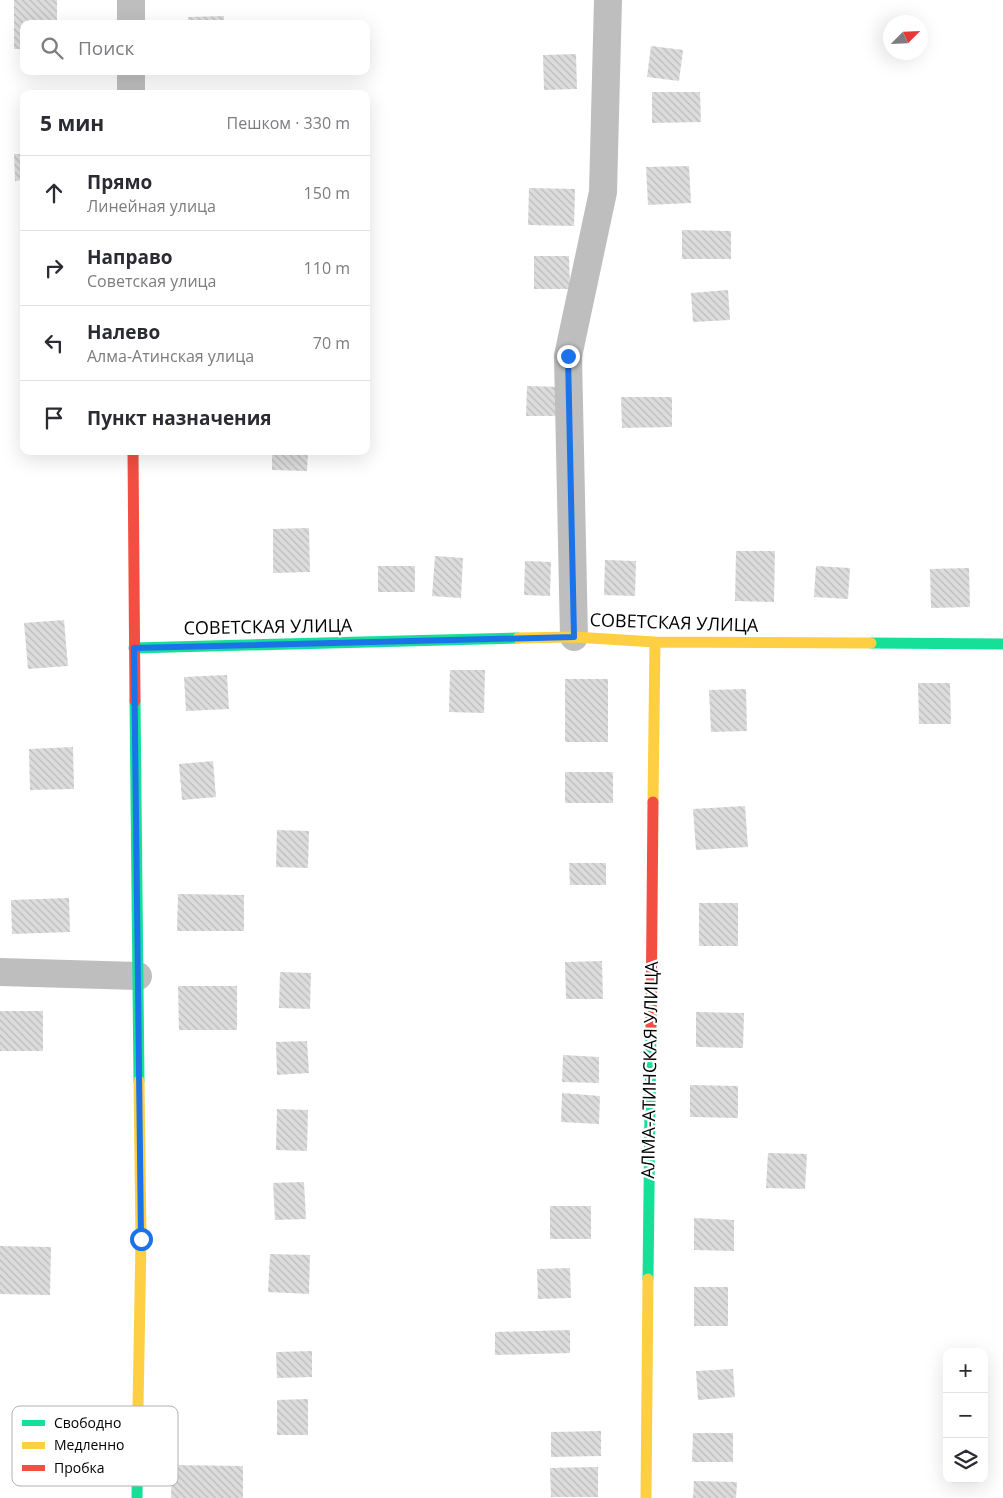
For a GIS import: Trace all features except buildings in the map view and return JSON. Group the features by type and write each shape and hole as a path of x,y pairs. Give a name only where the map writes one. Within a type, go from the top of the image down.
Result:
{"street":[{"path":"131,0 131,20"},
{"path":"574,637 568,356 603,192 608,0"},
{"path":"131,75 131,90"},
{"path":"133,455 141,1239 138,1406"},
{"name":"СОВЕТСКАЯ УЛИЦА","path":"134,648 574,637 655,642 1003,644"},
{"name":"АЛМА-АТИНСКАЯ УЛИЦА","path":"646,1498 655,642"},
{"path":"0,972 138,976"}],"traffic: fast":[{"path":"134,648 518,638"},
{"path":"871,643 1003,644"},
{"path":"135,701 139,1081"},
{"path":"648,1279 651,1025"},
{"path":"137,1486 137,1498"}],"traffic: slow":[{"path":"518,638 574,637 655,642 871,643"},
{"path":"653,802 655,642"},
{"path":"138,1406 141,1239 139,1081"},
{"path":"646,1498 648,1279"}],"traffic: jam":[{"path":"133,455 135,701"},
{"path":"651,1025 653,802"}],"route":[{"path":"141,1239 134,648 574,637 568,356"}]}
